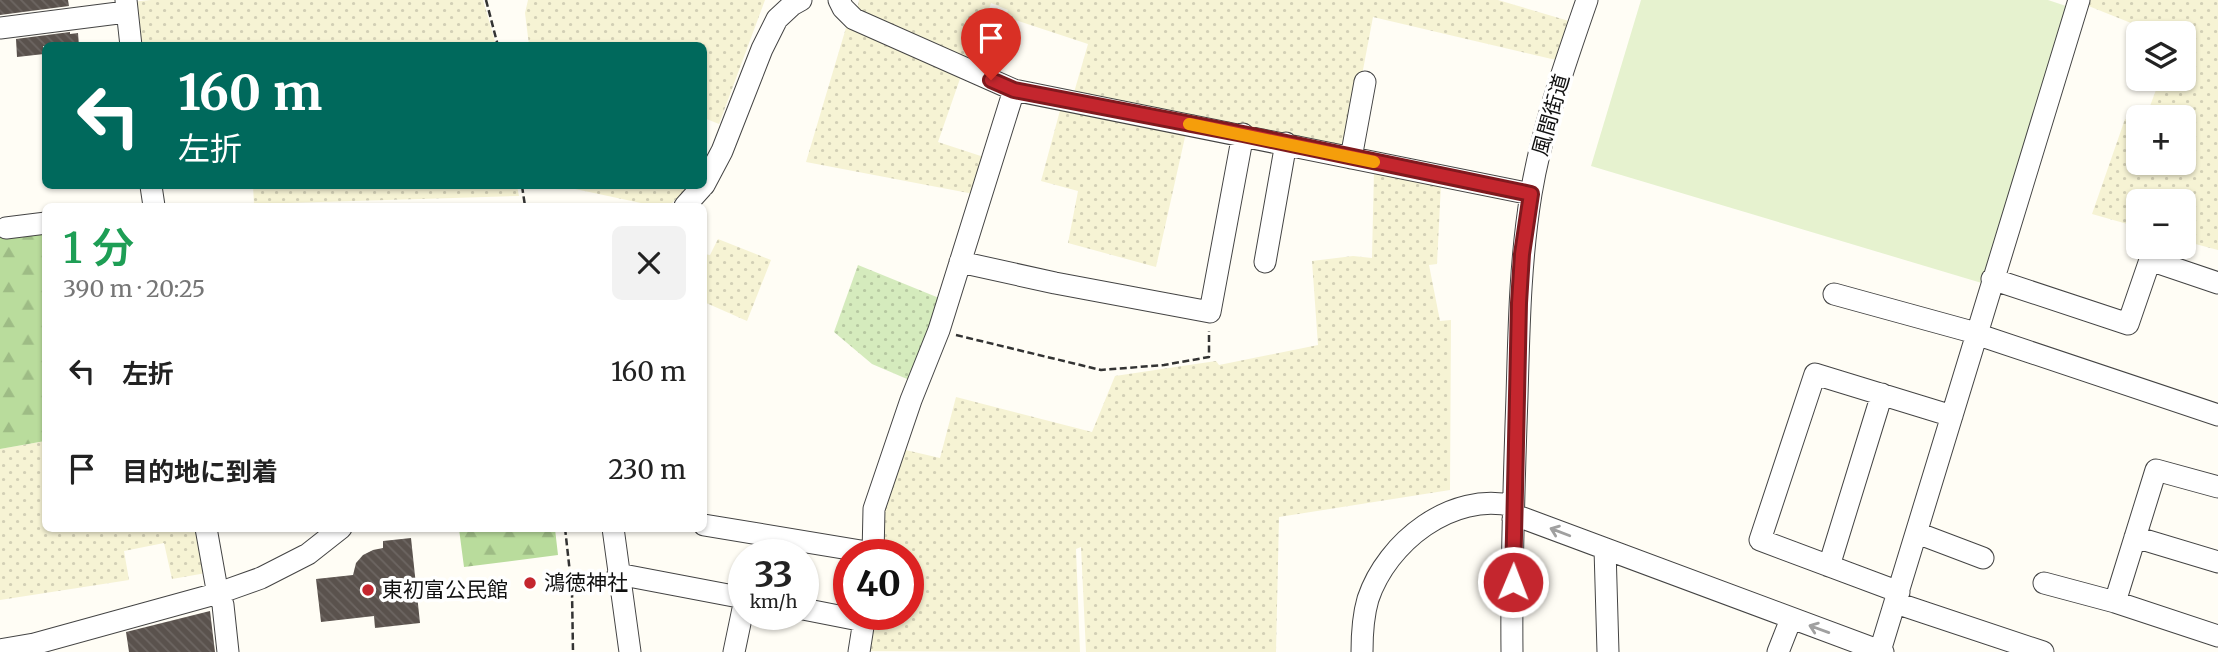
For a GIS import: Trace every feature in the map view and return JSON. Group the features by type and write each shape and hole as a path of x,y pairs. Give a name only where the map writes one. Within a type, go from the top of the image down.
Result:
{"street":[{"path":"707,178 722,151 762,49 777,19 801,0"},
{"path":"839,0 854,19 1014,90 1531,194"},
{"name":"風間街道","path":"1512,652 1513,512 1522,254 1531,194 1551,107 1587,0"},
{"path":"1362,652 1363,622 1368,599 1377,578 1396,550 1415,532 1441,516 1473,504 1497,502 1523,518 1882,651 2079,0"},
{"path":"0,28 126,6 130,42"},
{"path":"1352,158 1365,82"},
{"path":"873,539 874,509 911,400 939,330 1014,90"},
{"path":"960,262 1210,312 1243,134"},
{"path":"1265,262 1286,143"},
{"path":"688,203 700,189"},
{"path":"6,228 42,224"},
{"path":"1993,279 2128,324 2150,260 2218,283"},
{"path":"1834,294 1976,334 2218,415"},
{"path":"1952,416 1815,373 1760,540 1829,566 1898,598 2043,652"},
{"path":"1829,566 1882,394"},
{"path":"2115,602 2156,470 2218,487"},
{"path":"707,526 833,547"},
{"path":"207,532 216,584 223,605 228,652"},
{"path":"0,650 34,644 219,593 261,578 308,554 336,532"},
{"path":"613,532 630,652"},
{"path":"1917,533 1983,558"},
{"path":"756,539 757,534"},
{"path":"2135,537 2218,562"},
{"path":"1605,549 1611,651"},
{"path":"618,574 728,595"},
{"path":"2044,583 2115,602 2218,636"},
{"path":"1778,652 1791,619"},
{"path":"734,652 739,630"},
{"path":"859,652 862,630"}],"path":[{"path":"486,0 498,42"},
{"path":"939,330 1101,370 1164,365 1209,357 1210,312"},
{"path":"565,532 572,591 573,652"}],"shaded area":[{"path":"483,0 495,42 137,42 131,2"},
{"path":"528,0 765,0 719,124 707,119 707,42 529,42 525,13"},
{"path":"859,0 1498,0 1569,21 1556,60 1373,17 1348,149 1073,96 1088,44 1006,17 1008,10 991,3 971,65 856,15"},
{"path":"2083,0 2218,0 2218,250 2196,244 2196,189 2126,189 2126,224 2092,214 2125,119 2126,175 2196,175 2196,105 2150,105 2156,91 2196,91 2196,21 2126,21 2081,3"},
{"path":"848,21 962,73 938,142 990,159 979,195 806,162"},
{"path":"1062,103 1187,128 1156,267 1068,243 1078,191 1041,181"},
{"path":"1374,170 1441,184 1437,264 1429,265 1440,321 1451,320 1450,490 1279,517 1276,652 1086,652 1081,547 1076,549 1080,652 865,651 865,630 924,630 924,539 874,539 897,448 940,458 956,397 1092,432 1115,376 1216,361 1219,365 1318,345 1312,261 1353,256 1372,258"},
{"path":"253,189 518,189 519,196 287,203 254,203"},
{"path":"575,189 686,189 672,203 641,203"},
{"path":"718,239 771,260 747,321 707,303 707,254 710,255"},
{"path":"42,442 42,532 199,532 206,573 172,579 164,543 124,551 129,580 0,600 0,449"}],"green space":[{"path":"1641,0 2048,0 2069,7 1985,284 1591,166"},
{"path":"42,232 42,442 0,449 0,238"},
{"path":"858,265 944,300 914,382 872,364 834,332"},
{"path":"459,532 555,532 558,555 464,567"}],"building":[{"path":"0,0 68,0 69,6 0,15"},
{"path":"70,32 78,33 79,42 42,42 42,54 17,57 16,39"},
{"path":"411,538 420,623 375,628 374,616 321,622 316,579 353,575 356,563 363,555 383,548 383,541"},
{"path":"210,611 215,652 129,652 126,632"}],"slow traffic":[{"path":"1189,124 1374,162"}],"place":[{"name":"鴻徳神社","path":"530,583"},
{"name":"東初富公民館","path":"368,590"}],"route":[{"path":"991,80 1014,90 1531,194 1522,254 1519,303 1513,582"}]}
